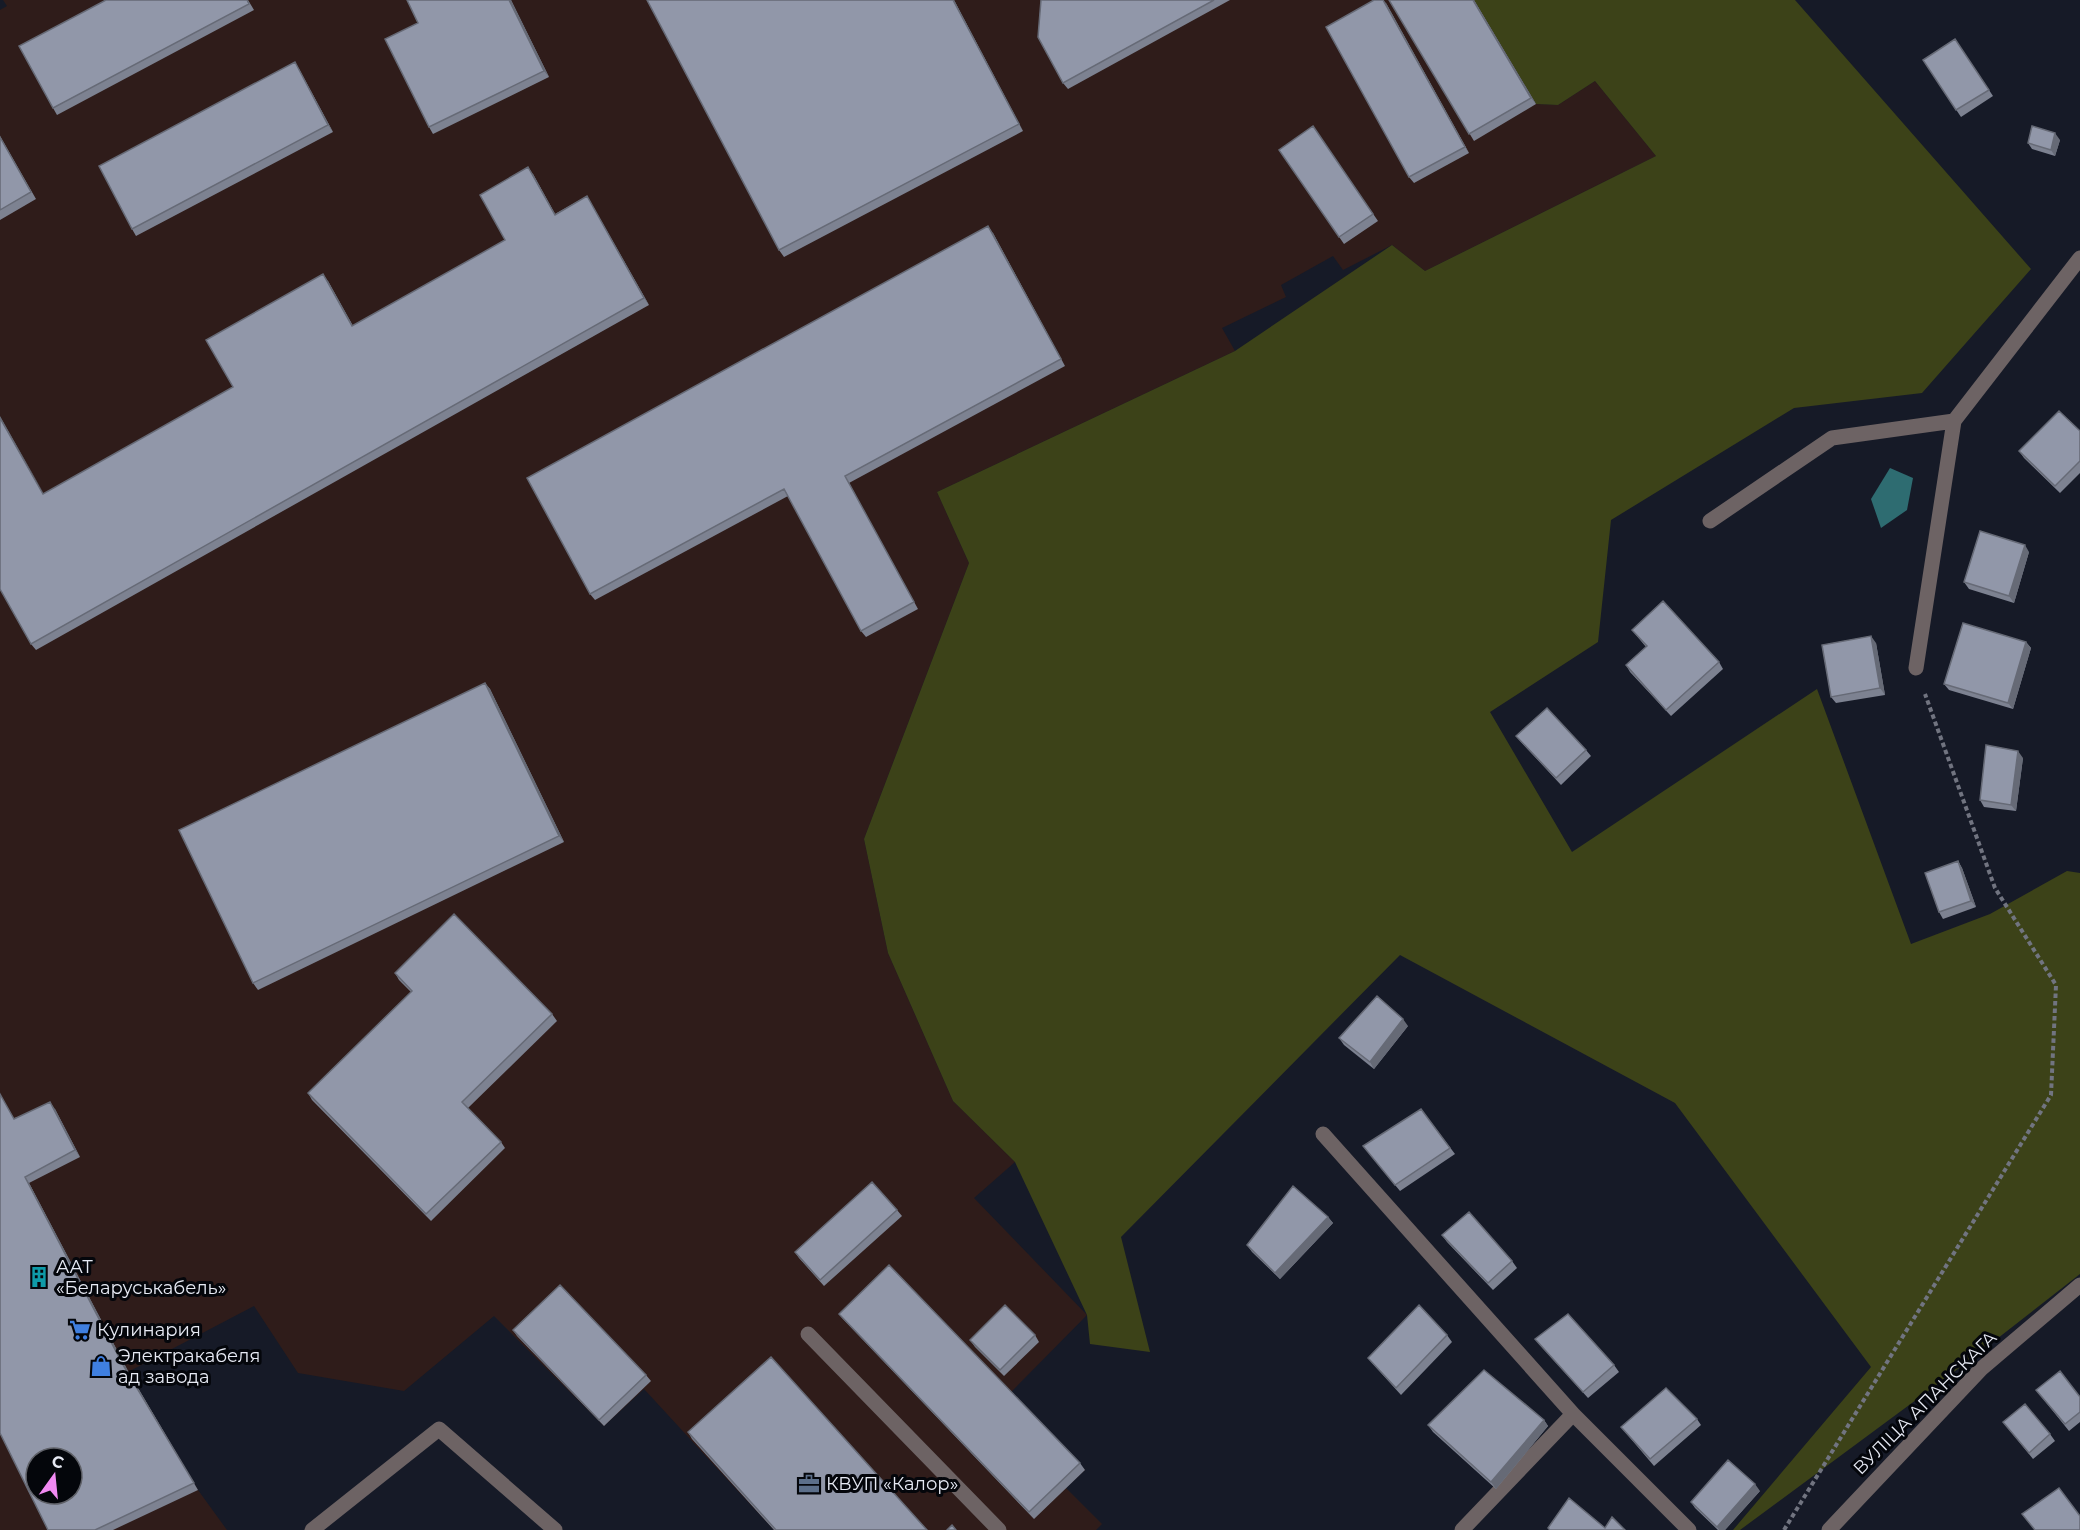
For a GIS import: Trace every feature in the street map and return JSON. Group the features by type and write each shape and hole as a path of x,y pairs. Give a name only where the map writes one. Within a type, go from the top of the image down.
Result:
{"street":[{"path":"1916,668 1954,421 2080,258"},
{"path":"1710,521 1832,438 1954,421"},
{"path":"1323,1134 1573,1414 1689,1530"},
{"name":"ВУЛІЦА АПАНСКАГА","path":"1828,1530 1981,1369 2080,1285"},
{"path":"808,1334 999,1530"},
{"path":"1462,1530 1573,1414"},
{"path":"312,1530 440,1429 555,1530"}],"path":[{"path":"1785,1530 2051,1095 2056,985 1995,888 1916,668"}],"shaded area":[{"name":"ААТ «Беларуськабель»","path":"3,0 1474,0 1536,104 1558,105 1595,81 1656,156 1425,271 1392,245 1343,270 1333,256 1281,285 1286,297 1222,328 1235,351 937,492 969,563 864,839 888,953 953,1101 1015,1162 974,1198 1087,1315 1011,1392 1085,1470 1066,1488 1102,1524 1096,1530 774,1530 644,1389 604,1426 494,1316 404,1391 298,1373 254,1306 128,1372 198,1490 227,1530 0,1530 0,10 7,6"},
{"path":"1474,0 1795,0 2031,269 1922,393 1794,408 1611,520 1598,642 1490,712 1572,852 1817,689 1911,944 1990,914 2067,871 2080,873 2080,1274 1966,1363 1740,1530 1733,1530 1871,1367 1675,1103 1400,955 1121,1237 1150,1352 1090,1344 1087,1315 1015,1162 953,1101 888,953 864,839 969,563 937,492 1235,351 1392,245 1425,271 1656,156 1595,81 1558,105 1536,104"},
{"path":"1890,468 1913,478 1907,510 1881,528 1871,499"}],"building":[{"path":"106,0 247,0 249,4 53,108 19,46"},
{"path":"407,0 509,0 544,71 429,127 385,39 418,23"},
{"path":"647,0 953,0 1019,124 779,250"},
{"path":"1041,0 1214,0 1063,83 1038,37"},
{"path":"1374,0 1383,0 1465,147 1409,177 1326,27"},
{"path":"1389,0 1473,0 1531,98 1469,134"},
{"path":"1955,39 1989,90 1956,110 1923,60"},
{"path":"295,62 328,125 132,229 99,166"},
{"path":"1313,126 1373,214 1339,237 1279,150"},
{"path":"2032,126 2055,133 2051,150 2028,143"},
{"path":"0,137 31,192 0,210"},
{"path":"528,167 555,215 587,196 644,298 31,644 0,589 0,418 43,494 233,387 206,340 323,274 352,326 505,240 480,195"},
{"path":"988,226 1061,359 845,476 914,602 861,631 784,489 590,594 527,478"},
{"path":"2059,411 2080,431 2080,461 2055,486 2019,451"},
{"path":"1980,531 2025,545 2009,596 1964,582"},
{"path":"1663,601 1719,662 1666,710 1626,665 1647,646 1632,630"},
{"path":"1963,623 2026,642 2008,703 1944,684"},
{"path":"1871,636 1880,688 1831,697 1822,645"},
{"path":"485,683 559,836 253,983 179,830"},
{"path":"1547,708 1586,750 1556,778 1516,736"},
{"path":"1986,745 2018,751 2011,805 1980,800"},
{"path":"1958,861 1971,901 1939,912 1925,873"},
{"path":"454,914 552,1014 462,1102 501,1142 426,1214 308,1093 412,991 395,973"},
{"path":"1377,996 1403,1019 1370,1062 1339,1038"},
{"name":"ААТ «Беларуськабель»","path":"0,1094 14,1119 50,1102 75,1150 25,1177 123,1365 194,1483 95,1530 48,1530 36,1506 84,1506 84,1446 24,1446 24,1482 0,1433"},
{"path":"1421,1109 1450,1148 1395,1185 1363,1146"},
{"path":"872,1182 897,1210 820,1280 795,1252"},
{"path":"1293,1186 1328,1217 1275,1273 1247,1245"},
{"path":"1469,1212 1512,1261 1488,1283 1442,1235"},
{"path":"889,1265 1080,1463 1029,1512 839,1314"},
{"path":"560,1285 646,1375 599,1420 513,1330"},
{"path":"1005,1305 1035,1335 1000,1370 970,1340"},
{"path":"1419,1305 1447,1335 1396,1388 1368,1358"},
{"path":"1568,1314 1614,1365 1583,1392 1535,1339"},
{"name":"КВУП «Калор»","path":"771,1357 927,1530 776,1530 688,1432"},
{"path":"1484,1370 1544,1420 1491,1482 1428,1425"},
{"path":"2060,1371 2080,1397 2080,1412 2065,1424 2036,1390"},
{"path":"1666,1388 1697,1419 1650,1459 1621,1427"},
{"path":"2025,1404 2050,1434 2029,1453 2003,1422"},
{"path":"1728,1460 1755,1484 1717,1527 1691,1502"},
{"path":"2059,1488 2080,1516 2080,1530 2035,1530 2022,1514"},
{"path":"1569,1498 1605,1528 1612,1517 1625,1530 1550,1530 1548,1528"}],"place":[{"name":"ААТ «Беларуськабель»","path":"39,1277"},
{"name":"Кулинария","path":"80,1330"},
{"name":"Электракабеля ад завода","path":"101,1366"},
{"name":"КВУП «Калор»","path":"809,1484"}]}
